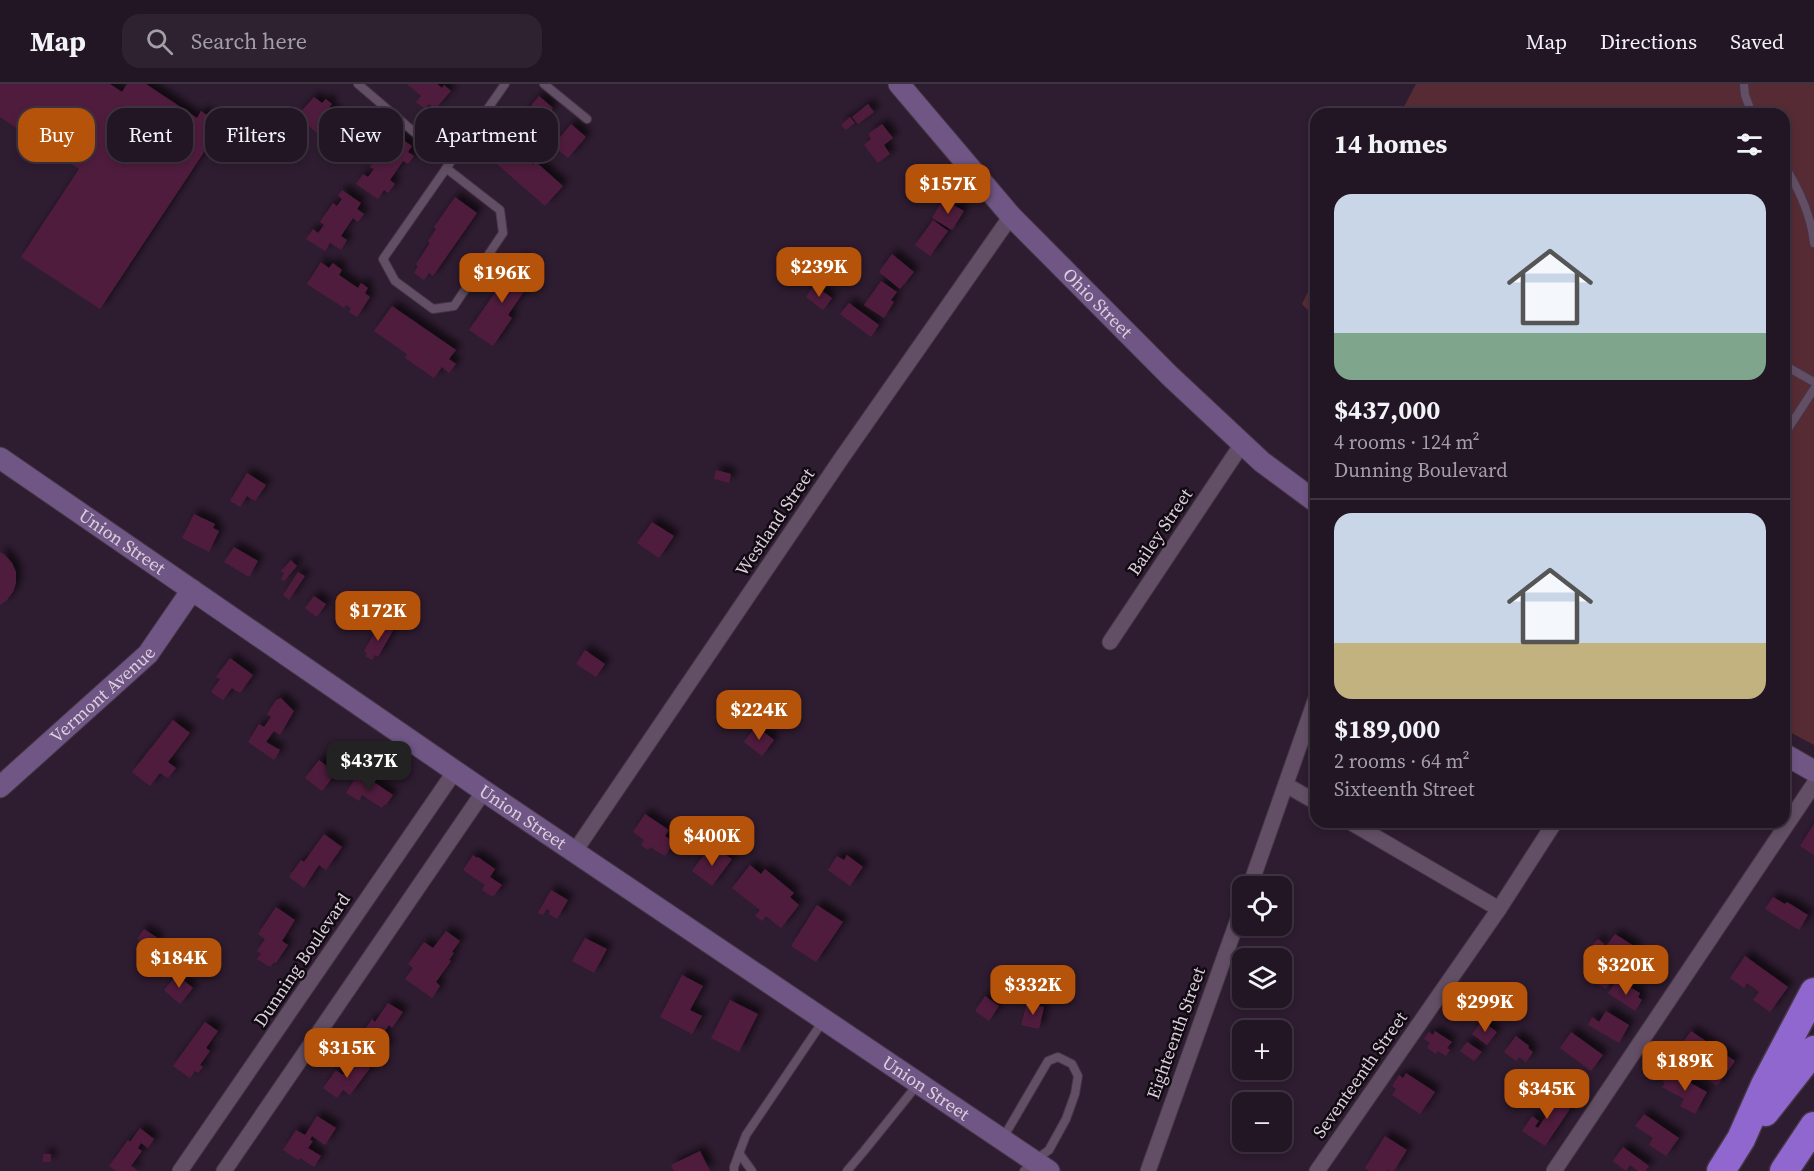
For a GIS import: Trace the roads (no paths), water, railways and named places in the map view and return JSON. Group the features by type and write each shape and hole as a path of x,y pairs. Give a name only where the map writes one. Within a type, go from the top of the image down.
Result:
{"highway":[{"path":"1721,1171 1741,1139 1765,1085 1814,992"},
{"path":"1741,1139 1814,1050"},
{"path":"1784,1171 1814,1126"}],"main road":[{"name":"Ohio Street","path":"899,84 1011,216 1170,376 1242,444 1282,478 1310,498"},
{"name":"Union Street","path":"0,458 455,771 1002,1139 1036,1168"},
{"name":"Vermont Avenue","path":"0,787 148,654 192,590"},
{"path":"1790,757 1814,771"}],"street":[{"name":"Westland Street","path":"575,851 841,459 1011,216"},
{"name":"Bailey Street","path":"1110,642 1242,444"},
{"path":"1254,876 1310,715"},
{"name":"Dunning Boulevard","path":"180,1171 455,771"},
{"path":"1286,784 1310,798"},
{"path":"1790,820 1814,784"},
{"path":"224,1171 484,790"},
{"path":"1360,828 1499,909"},
{"name":"Seventeenth Street","path":"1317,1171 1499,909 1551,828"},
{"path":"1554,1171 1784,828"},
{"name":"Eighteenth Street","path":"1148,1171 1232,936"}],"lane":[{"path":"358,84 415,133"},
{"path":"488,108 505,84"},
{"path":"544,84 587,119"},
{"path":"1744,84 1750,108"},
{"path":"446,168 500,210 503,233 454,306 433,309 395,280 383,259 450,162"},
{"path":"1790,175 1798,188 1811,222 1814,243"},
{"path":"1790,368 1814,382"},
{"path":"1790,426 1814,389"},
{"path":"734,1171 746,1135 824,1019"},
{"path":"1002,1139 1048,1062 1058,1057 1072,1064 1078,1076 1075,1094 1066,1119 1036,1168"},
{"path":"847,1171 918,1083"},
{"path":"739,1153 752,1171"}]}
